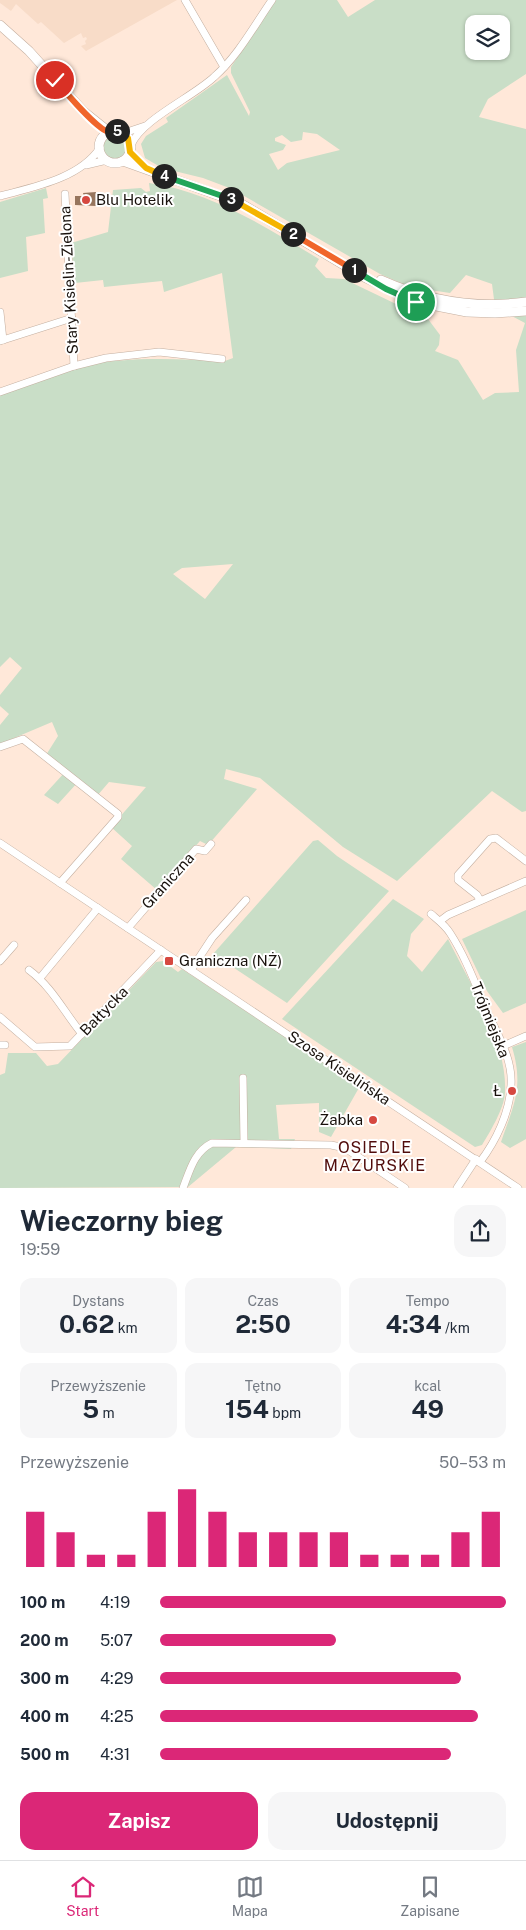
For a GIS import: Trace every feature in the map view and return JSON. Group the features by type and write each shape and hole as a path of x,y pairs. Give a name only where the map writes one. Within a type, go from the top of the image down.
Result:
{"main road":[{"path":"0,25 29,51 84,112 110,132"},
{"path":"84,112 100,144 101,153 107,160 114,162 123,161 146,168 240,203 386,289 428,306 482,313 526,311"},
{"path":"100,144 110,132 118,131 124,134 128,138 130,148 146,168"},
{"path":"123,161 130,148"},
{"path":"342,262 384,282 426,297 482,305 526,302"}],"street":[{"path":"184,0 224,67"},
{"path":"130,148 135,138 150,124 213,78 224,67 272,0"},
{"path":"124,134 150,124"},
{"path":"80,167 100,144"},
{"path":"0,196 58,179 80,167 107,160"},
{"name":"Stary Kisielin-Zielona","path":"65,194 74,366"},
{"path":"0,312 2,341 72,318"},
{"path":"0,392 74,366 106,358 159,352 222,359"},
{"path":"0,747 23,739 118,814 118,817 60,883"},
{"path":"480,900 477,894 458,880 458,876 490,839 496,838 526,861"},
{"name":"Szosa Kisielińska","path":"0,842 518,1188"},
{"name":"Graniczna","path":"128,928 196,849 205,851 211,844"},
{"path":"440,921 448,915 480,900 526,881"},
{"path":"191,970 212,938 246,900"},
{"path":"40,978 98,908"},
{"name":"Trójmiejska","path":"431,914 449,931 469,968 503,1046 511,1084 508,1105 489,1149 478,1160 457,1188"},
{"path":"0,961 14,945"},
{"name":"Bałtycka","path":"0,1017 35,1046 70,1046 161,950"},
{"path":"29,970 50,988 61,1008 82,1034"},
{"path":"503,1046 526,1036"},
{"path":"243,1078 244,1143"},
{"path":"183,1188 193,1160 203,1147 212,1143 331,1145 345,1148 405,1188"}],"shaded area":[{"path":"0,0 177,0 86,51 81,46 86,44 85,41 87,39 86,37 83,38 81,33 64,43 41,22 38,24 16,4 11,11 0,3"}],"green space":[{"path":"276,0 337,0 348,17 375,0 526,0 526,74 488,99 479,117 526,129 526,811 522,812 492,791 397,881 343,847 260,778 226,769 224,779 257,789 208,845 200,841 157,890 121,859 132,846 111,827 146,787 109,782 97,796 78,782 58,804 44,795 66,771 46,755 58,736 52,722 0,744 0,725 9,714 0,706 0,695 22,668 10,657 0,667 0,393 57,372 113,361 150,359 225,361 233,358 222,273 164,292 162,281 104,287 103,280 75,283 71,243 108,232 113,190 141,188 146,192 150,191 149,183 195,194 237,212 319,259 315,266 326,278 344,279 421,316 422,310 434,312 428,319 440,335 439,345 435,351 458,360 483,400 495,393 519,392 516,350 525,323 495,307 492,284 466,275 450,293 410,287 380,274 232,189 203,178 162,168 145,158 141,144 146,136 168,122 166,118 227,75 249,116 250,112 231,73 231,67","holes":["303,132 317,134 340,150 287,163 278,170 269,154 283,150 286,145 275,141 275,138 282,135 291,142 302,140","233,564 205,599 173,574 182,568"]},
{"path":"115,134 124,138 128,147 124,156 115,160 106,156 102,147 106,138"},
{"path":"46,188 48,198 43,199 45,233 26,237 28,271 0,278 0,202"},
{"path":"318,840 337,856 389,891 287,1003 213,954 313,841"},
{"path":"393,899 424,919 411,934 407,956 422,972 448,939 486,1014 494,1034 504,1074 505,1093 493,1127 482,1145 475,1147 282,1019"},
{"path":"526,910 526,1003 503,1013 487,991 462,939"},
{"path":"163,961 178,972 182,969 360,1086 331,1137 319,1132 319,1103 276,1105 279,1139 295,1139 291,1149 236,1147 188,1187 0,1188 0,1075 5,1073 8,1053 36,1053 47,1066 58,1064 156,962"},
{"path":"526,1042 526,1139 510,1148 501,1142 516,1095 516,1061 512,1047"}],"building":[{"name":"Blu Hotelik","path":"96,192 96,206 75,205 75,196 84,196 83,193"}],"place":[{"name":"Blu Hotelik","path":"86,200"},
{"name":"Graniczna (NŻ)","path":"169,961"},
{"name":"Ł","path":"512,1091"},
{"name":"Żabka","path":"373,1120"}],"district":[{"name":"OSIEDLE MAZURSKIE","path":"375,1156"}],"route":[{"path":"55,80 84,112 102,128 110,132 118,131 126,135 130,142 130,152 146,168 240,203 342,262 364,277 416,302"}]}
